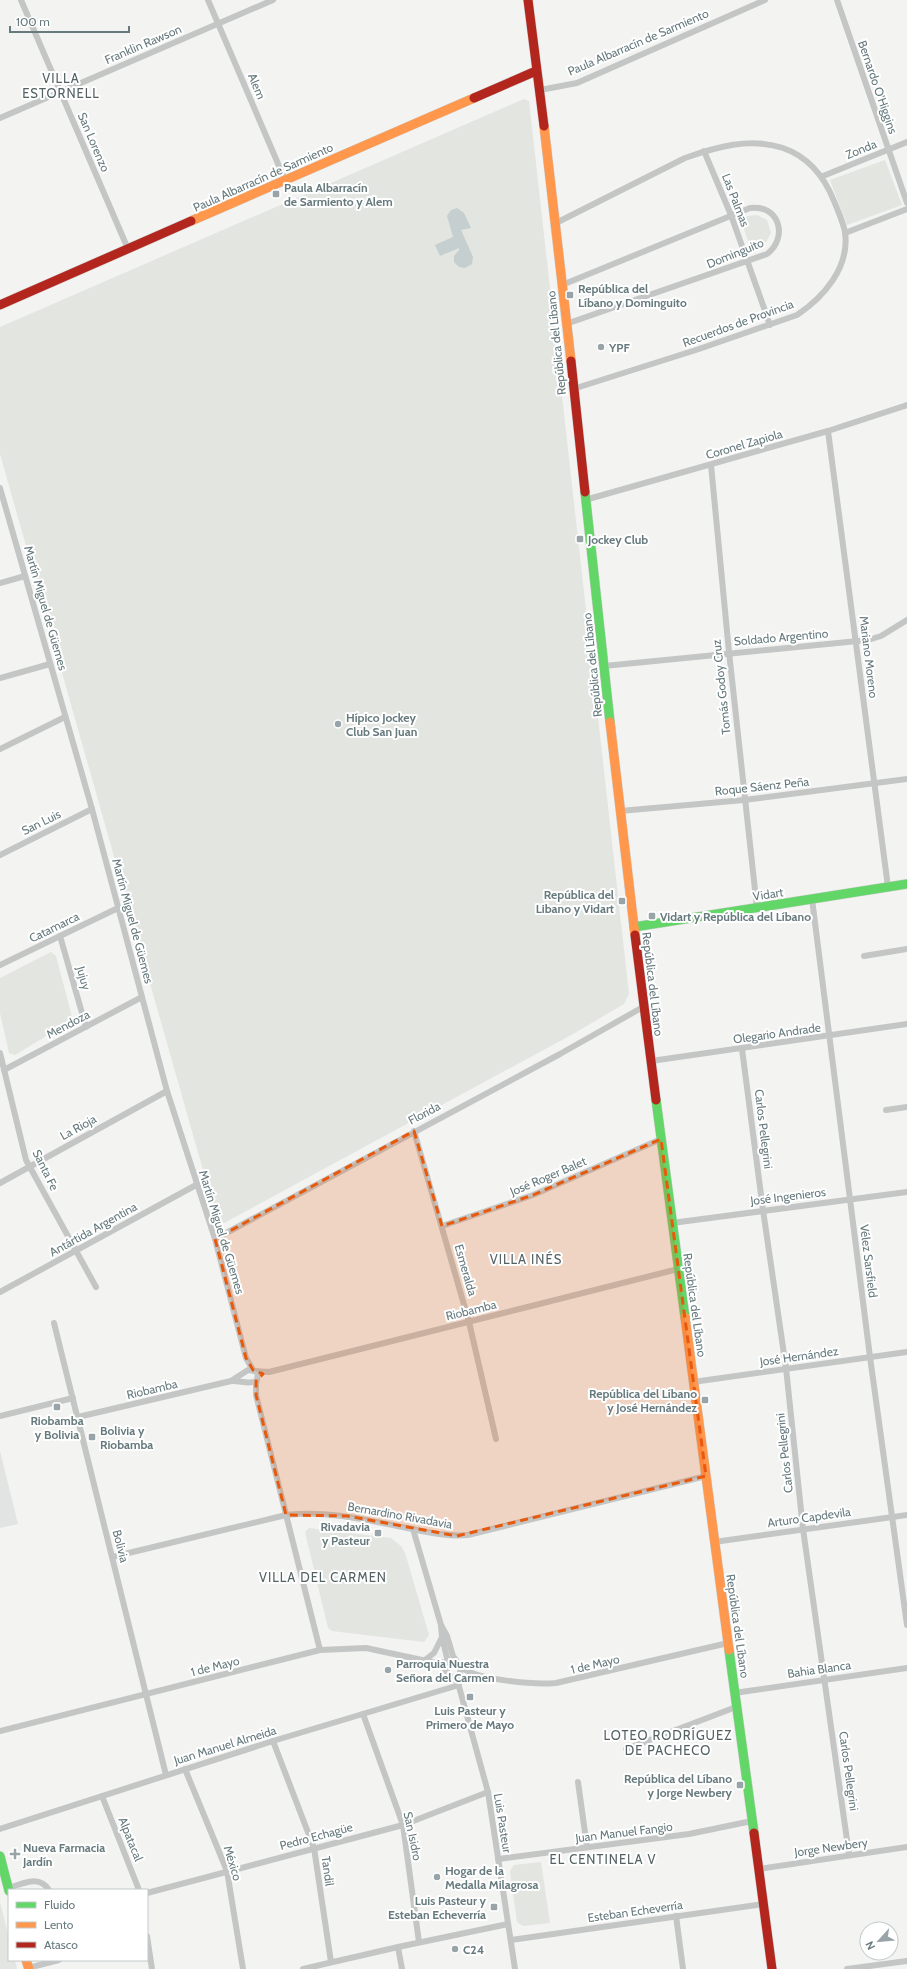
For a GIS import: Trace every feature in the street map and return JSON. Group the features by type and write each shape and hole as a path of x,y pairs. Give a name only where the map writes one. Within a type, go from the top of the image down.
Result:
{"main road":[{"name":"República del Líbano","path":"528,0 556,223 585,500 643,1007 772,1969"},
{"name":"Paula Albarracín de Sarmiento","path":"0,305 536,71"},
{"name":"Vidart","path":"634,927 907,884"},
{"path":"0,1856 9,1889"}],"street":[{"name":"San Lorenzo","path":"21,0 128,249"},
{"name":"Alem","path":"208,0 285,180"},
{"name":"Franklin Rawson","path":"0,118 273,0"},
{"name":"Paula Albarracín de Sarmiento","path":"540,90 577,83 764,0"},
{"name":"Bernardo O'Higgins","path":"837,0 907,204"},
{"name":"Zonda","path":"823,176 907,142"},
{"name":"Recuerdos de Provincia","path":"556,223 685,158 704,151 742,144 767,144 783,148 797,154 811,164 823,176 829,188 845,233 843,255 836,276 826,291 810,307 797,315 573,389"},
{"name":"Las Palmas","path":"704,151 731,215 746,262 770,325"},
{"name":"Dominguito","path":"562,285 750,208 759,206 769,211 776,218 779,237 768,254 566,324"},
{"path":"845,233 907,209"},
{"name":"Coronel Zapiola","path":"585,500 828,430 907,405"},
{"name":"Mariano Moreno","path":"828,430 888,887"},
{"name":"Tomás Godoy Cruz","path":"711,464 728,652 757,908"},
{"name":"Martín Miguel de Güemes","path":"0,489 92,809 168,1091 196,1185 215,1239 246,1358 244,1377 252,1382 258,1376 246,1358"},
{"path":"0,583 25,576"},
{"name":"Soldado Argentino","path":"604,666 728,652 856,641 881,636 907,620"},
{"path":"0,678 50,664"},
{"path":"0,749 65,717"},
{"name":"Roque Sáenz Peña","path":"620,811 744,800 907,779"},
{"name":"San Luis","path":"0,855 92,809"},
{"name":"Vélez Sarsfield","path":"812,899 870,1357 907,1625"},
{"name":"Catamarca","path":"0,966 118,908"},
{"name":"Jujuy","path":"60,936 86,1027"},
{"path":"864,956 907,949"},
{"name":"Mendoza","path":"4,1070 142,997"},
{"name":"Florida","path":"215,1239 560,1054 643,1007"},
{"name":"Olegario Andrade","path":"651,1061 907,1024"},
{"name":"Carlos Pellegrini","path":"742,1049 786,1368 804,1529 824,1680 849,1854"},
{"name":"Santa Fe","path":"0,1053 26,1160 96,1287"},
{"name":"La Rioja","path":"0,1183 168,1091"},
{"path":"886,1110 907,1107"},
{"name":"Esmeralda","path":"414,1131 469,1322 496,1439"},
{"name":"José Roger Balet","path":"442,1226 533,1195 661,1139"},
{"name":"Antártida Argentina","path":"0,1292 196,1185"},
{"name":"José Ingenieros","path":"672,1222 907,1192"},
{"name":"Riobamba","path":"78,1417 231,1381 252,1382 269,1372 678,1270"},
{"name":"Bolivia","path":"54,1323 166,1775"},
{"name":"José Hernández","path":"693,1382 907,1352"},
{"name":"Riobamba","path":"231,1381 254,1370 269,1372"},
{"path":"252,1382 320,1650"},
{"path":"0,1416 73,1398"},
{"name":"Bernardino Rivadavia","path":"112,1557 286,1514 314,1513 347,1516 449,1536 472,1535 706,1476"},
{"name":"Arturo Capdevila","path":"714,1542 907,1515"},
{"path":"413,1529 441,1625 461,1671 453,1676 447,1673 436,1662"},
{"path":"441,1625 442,1637 448,1662 445,1670"},
{"path":"425,1660 434,1653 442,1637"},
{"name":"1 de Mayo","path":"461,1671 527,1684 556,1684 728,1643"},
{"name":"1 de Mayo","path":"0,1731 320,1650 366,1648 436,1662 448,1662"},
{"path":"448,1662 456,1661"},
{"name":"Bahia Blanca","path":"734,1693 907,1668"},
{"name":"Luis Pasteur","path":"458,1684 461,1671"},
{"name":"Luis Pasteur","path":"453,1676 458,1684 488,1792 515,1969"},
{"name":"Juan Manuel Almeida","path":"0,1829 272,1741 458,1684"},
{"path":"626,1749 736,1707"},
{"name":"San Isidro","path":"363,1714 403,1825 419,1942"},
{"name":"Tandil","path":"272,1741 314,1848 331,1962"},
{"name":"México","path":"185,1769 227,1871 243,1969"},
{"path":"578,1782 587,1847"},
{"name":"Pedro Echagüe","path":"148,1892 403,1825 488,1792"},
{"name":"Alpatacal","path":"102,1796 139,1889"},
{"name":"Juan Manuel Fangio","path":"498,1859 689,1834 752,1821"},
{"name":"Jorge Newbery","path":"759,1869 849,1854 907,1847"},
{"path":"12,1889 36,1881 43,1883 48,1889"},
{"name":"Esteban Echeverría","path":"510,1940 764,1904"},
{"path":"676,1916 683,1969"},
{"path":"303,1969 419,1942 508,1924"},
{"path":"148,1943 152,1969"},
{"path":"398,1947 402,1969"},
{"path":"28,1966 54,1961"},
{"path":"847,1969 907,1961"}],"highlighted area":[{"path":"414,1131 442,1226 533,1195 661,1139 706,1476 457,1536 347,1516 286,1515 256,1395 256,1381 263,1374 253,1370 246,1358 215,1239"}],"shaded area":[{"name":"Hípico Jockey Club San Juan","path":"524,99 529,101 629,994 624,1004 573,1034 224,1223 218,1220 199,1156 0,454 0,327"},
{"path":"885,160 902,205 847,225 830,180"},
{"path":"457,208 464,213 471,228 461,230 473,257 472,264 465,268 459,267 454,262 454,256 459,248 440,256 435,245 453,237 447,216 451,210"},
{"path":"757,215 767,220 771,233 766,242 751,250 740,217"},
{"path":"51,952 56,956 72,1017 71,1021 15,1055 9,1053 0,1013 0,978"},
{"path":"0,1451 18,1524 0,1528"},
{"path":"309,1528 391,1538 402,1547 429,1635 424,1642 332,1631 328,1628 305,1532"},
{"path":"541,1862 550,1923 523,1926 517,1922 510,1871 514,1865"},
{"path":"0,1902 8,1934 8,1961 15,1961 17,1969 0,1969"}],"traffic: fast":[{"path":"585,492 610,722"},
{"path":"634,927 907,884"},
{"path":"656,1100 685,1317"},
{"path":"729,1650 754,1833"},
{"path":"0,1856 8,1889"}],"traffic: slow":[{"path":"191,221 474,98"},
{"path":"544,126 571,361"},
{"path":"610,722 635,935"},
{"path":"685,1317 729,1650"},
{"path":"26,1961 29,1969"}],"traffic: jam":[{"path":"528,0 544,126"},
{"path":"474,98 536,71"},
{"path":"0,305 191,221"},
{"path":"571,361 585,492"},
{"path":"635,935 656,1100"},
{"path":"754,1833 772,1969"}],"place":[{"name":"Paula Albarracín de Sarmiento y Alem","path":"276,194"},
{"name":"República del Líbano y Dominguito","path":"570,295"},
{"name":"YPF","path":"601,347"},
{"name":"Jockey Club","path":"580,539"},
{"name":"Hípico Jockey Club San Juan","path":"338,724"},
{"name":"República del Libano y Vidart","path":"622,901"},
{"name":"Vidart y República del Líbano","path":"652,916"},
{"name":"República del Líbano y José Hernández","path":"705,1400"},
{"name":"Riobamba y Bolivia","path":"57,1407"},
{"name":"Bolivia y Riobamba","path":"92,1437"},
{"name":"Rivadavia y Pasteur","path":"378,1533"},
{"name":"Parroquia Nuestra Señora del Carmen","path":"388,1670"},
{"name":"Luis Pasteur y Primero de Mayo","path":"470,1697"},
{"name":"República del Líbano y Jorge Newbery","path":"740,1785"},
{"name":"Nueva Farmacia Jardín","path":"15,1854"},
{"name":"Hogar de la Medalla Milagrosa","path":"437,1877"},
{"name":"Luis Pasteur y Esteban Echeverría","path":"494,1907"},
{"name":"C24","path":"455,1949"}],"district":[{"name":"VILLA ESTORNELL","path":"61,86"},
{"name":"VILLA INÉS","path":"526,1259"},
{"name":"VILLA DEL CARMEN","path":"323,1577"},
{"name":"LOTEO RODRÍGUEZ DE PACHECO","path":"668,1742"},
{"name":"EL CENTINELA V","path":"603,1859"}]}
